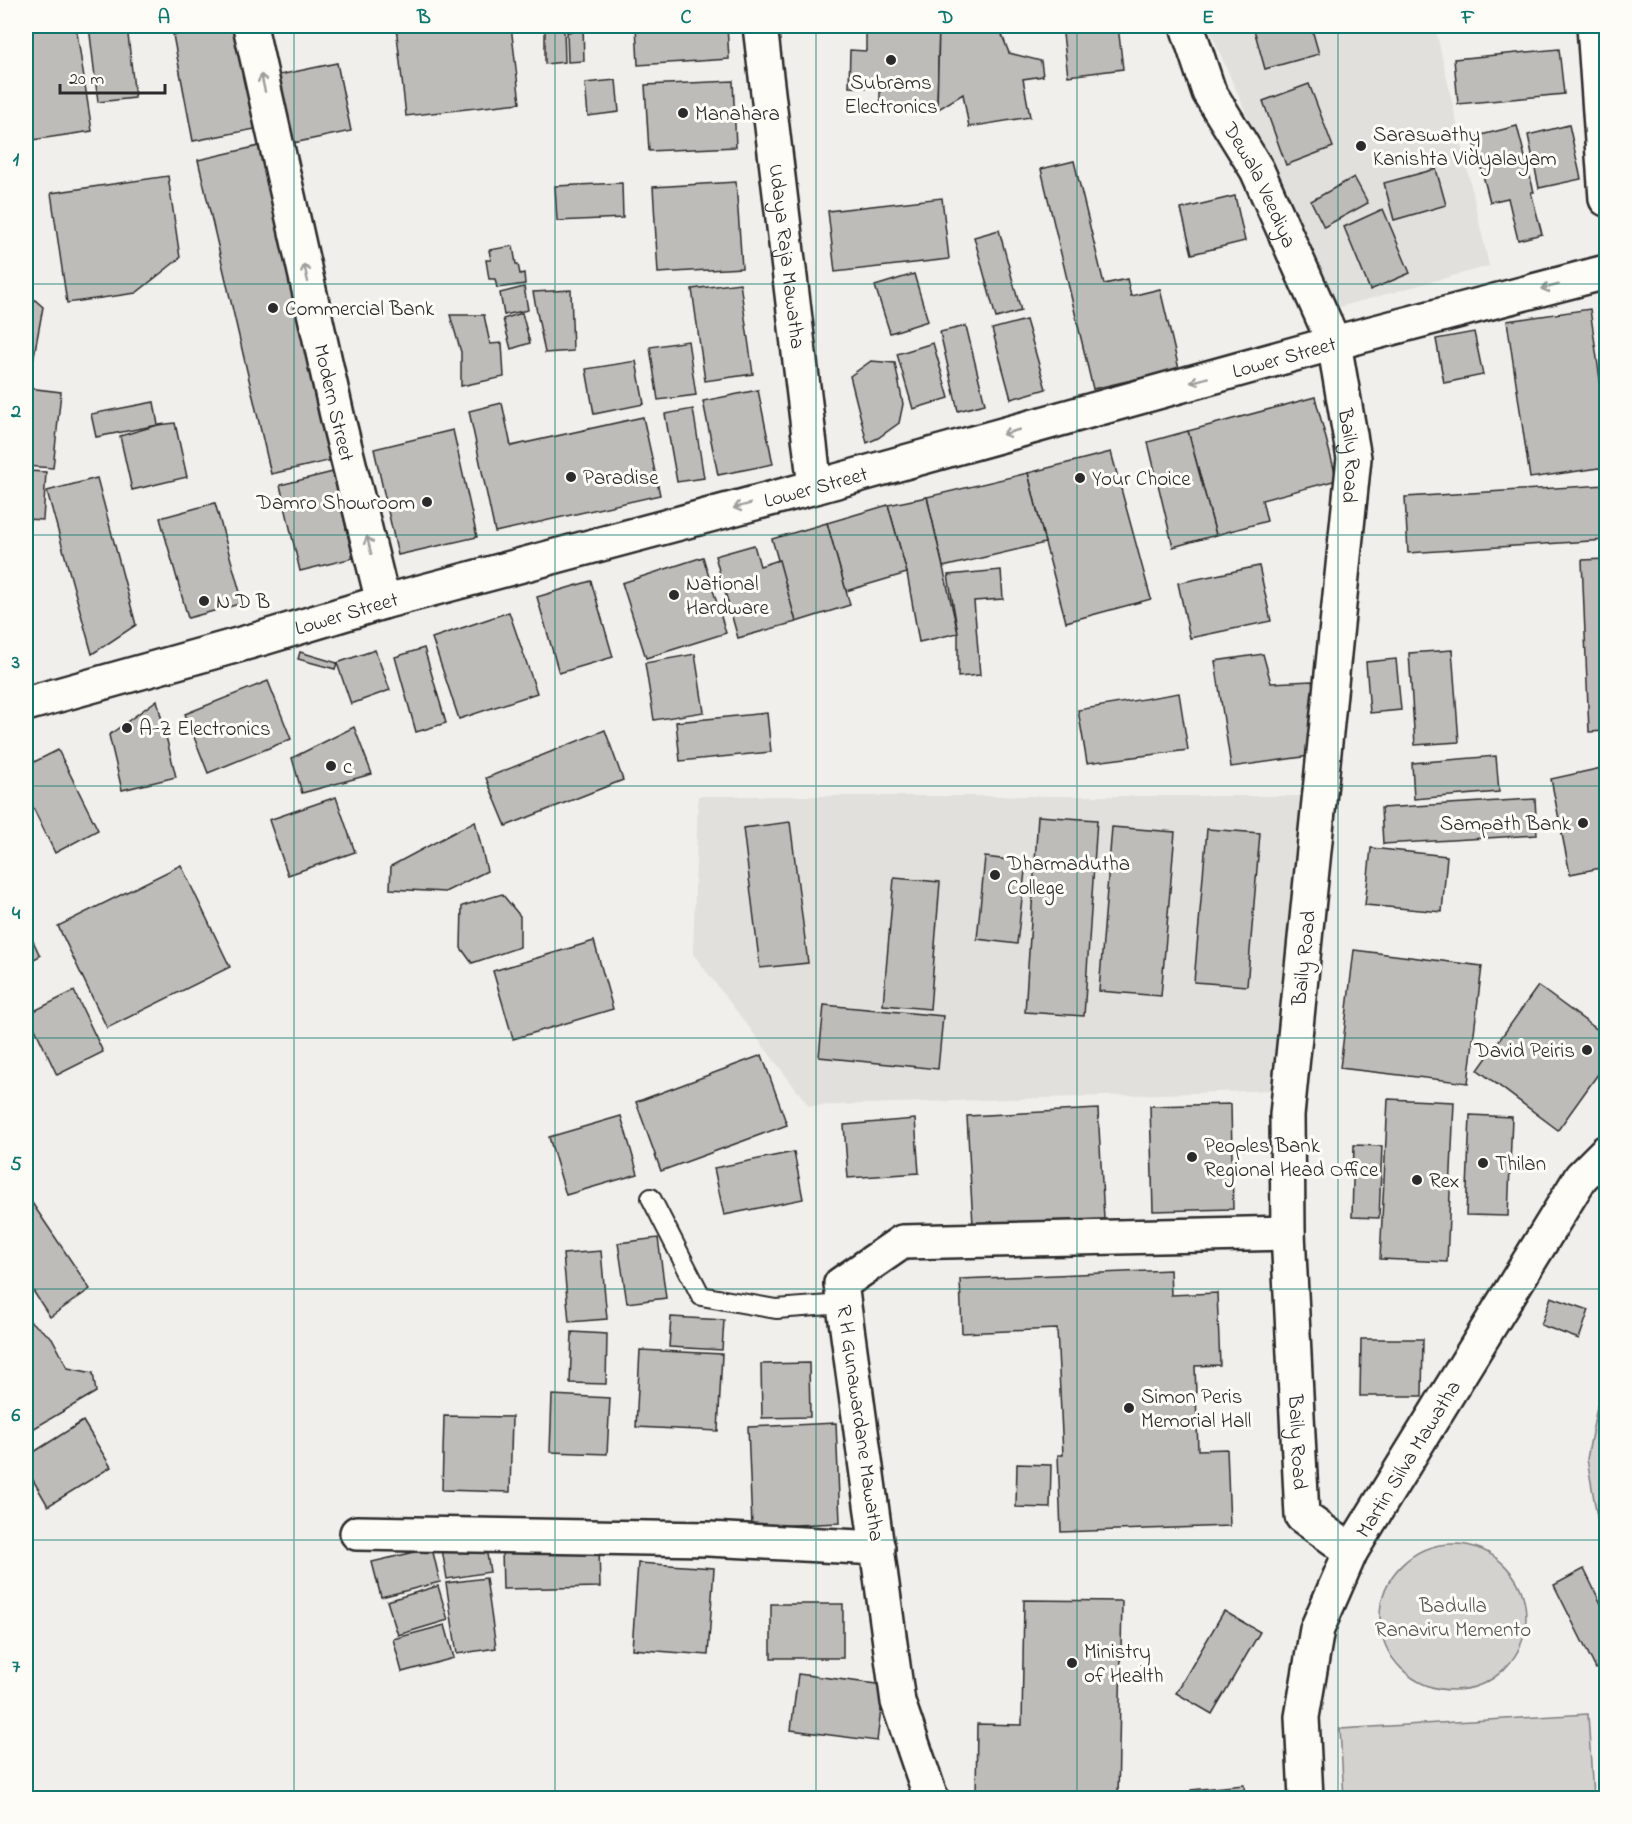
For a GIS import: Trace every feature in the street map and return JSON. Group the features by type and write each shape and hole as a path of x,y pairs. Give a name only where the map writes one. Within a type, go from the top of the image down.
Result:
{"main road":[{"name":"Modern Street","path":"250,26 337,415 383,602"},
{"name":"Udaya Raja Mawatha","path":"760,26 815,487"},
{"name":"Dewala Veediya","path":"1187,26 1209,92 1257,170 1334,343"},
{"path":"1594,26 1606,199"},
{"name":"Lower Street","path":"26,704 383,602 815,487 1334,343 1606,272"},
{"name":"Baily Road","path":"1334,343 1354,458 1287,1115 1288,1233 1302,1516 1352,1551"},
{"name":"Martin Silva Mawatha","path":"1306,1798 1302,1717 1317,1629 1352,1551 1581,1177 1606,1152"},
{"name":"R H Gunawardane Mawatha","path":"931,1798 898,1702 841,1284 902,1242 1288,1233"},
{"path":"357,1533 708,1539 878,1548"}],"lane":[{"path":"651,1198 702,1296 776,1309 844,1304"}],"shaded area":[{"name":"Saraswathy Kanishta Vidyalayam","path":"1208,26 1435,26 1489,266 1332,309"},
{"name":"Dharmadutha College","path":"698,796 1303,796 1276,1090 809,1106 693,954"}],"green space":[{"path":"1606,1365 1606,1569 1587,1459"},
{"name":"Badulla Ranaviru Memento","path":"1453,1544 1481,1550 1504,1566 1520,1589 1526,1617 1520,1645 1504,1668 1481,1684 1453,1690 1425,1684 1402,1668 1386,1645 1380,1617 1386,1589 1402,1566 1425,1550"},
{"path":"1588,1714 1593,1798 1344,1798 1340,1729"}],"building":[{"path":"26,26 76,26 92,131 26,141"},
{"path":"89,26 127,26 135,98 98,102"},
{"path":"223,26 236,26 255,129 193,141 173,35"},
{"path":"396,26 511,26 520,103 406,116"},
{"path":"575,26 583,26 584,61 568,62 567,32 575,31"},
{"path":"636,26 727,26 729,59 638,65"},
{"path":"866,26 939,26 937,110 880,108 880,88 849,87 850,50 866,51"},
{"path":"939,26 999,27 1009,53 1041,61 1043,76 1023,79 1030,117 969,127 963,94 937,110"},
{"path":"1062,26 1118,26 1123,69 1068,76"},
{"path":"1253,26 1311,26 1319,54 1265,69"},
{"path":"545,29 564,29 565,62 545,64"},
{"path":"1559,49 1564,94 1458,104 1454,59"},
{"path":"337,63 351,131 293,143 279,75"},
{"path":"616,80 619,112 588,116 585,83"},
{"path":"733,81 736,147 649,151 645,85"},
{"path":"1309,84 1333,147 1286,165 1263,101"},
{"path":"1569,125 1581,179 1539,188 1528,135"},
{"path":"1517,126 1542,234 1518,240 1508,198 1490,202 1473,137"},
{"path":"259,146 332,460 271,474 198,160"},
{"path":"1074,161 1104,284 1127,279 1131,296 1160,289 1179,369 1093,389 1041,169"},
{"path":"1436,169 1446,205 1394,220 1384,183"},
{"path":"168,176 180,258 136,293 67,303 51,193"},
{"path":"1354,177 1368,203 1324,227 1311,201"},
{"path":"736,182 742,268 658,273 653,187"},
{"path":"622,183 623,218 557,221 555,186"},
{"path":"1235,196 1245,241 1192,254 1181,209"},
{"path":"942,198 949,259 835,272 828,211"},
{"path":"1383,209 1410,273 1370,290 1344,227"},
{"path":"999,230 1021,311 996,318 974,237"},
{"path":"513,246 516,264 518,264 520,274 524,273 525,284 497,288 495,279 489,279 486,260 491,260 489,250"},
{"path":"914,274 928,321 890,333 875,286"},
{"path":"740,283 753,374 705,381 692,289"},
{"path":"524,287 528,310 504,315 500,293"},
{"path":"571,290 573,351 545,353 533,292"},
{"path":"26,292 43,307 28,388 61,392 53,468 26,466"},
{"path":"1590,309 1606,422 1606,467 1530,478 1507,321"},
{"path":"522,313 530,343 511,349 503,319"},
{"path":"450,315 484,315 490,344 502,343 504,377 461,386 461,352"},
{"path":"1026,320 1046,389 1011,399 992,329"},
{"path":"966,326 985,404 958,411 940,332"},
{"path":"1474,332 1483,375 1444,383 1436,339"},
{"path":"688,341 696,395 658,400 650,347"},
{"path":"933,343 949,398 913,409 897,354"},
{"path":"636,361 644,404 594,414 586,369"},
{"path":"871,361 895,363 903,404 899,423 867,443 850,376"},
{"path":"758,390 773,464 718,475 703,401"},
{"path":"1315,397 1337,480 1262,500 1267,521 1216,535 1188,431"},
{"path":"154,402 158,425 96,437 91,414"},
{"path":"502,403 511,446 643,417 660,495 495,532 469,411"},
{"path":"693,409 704,478 677,482 665,414"},
{"path":"175,423 187,477 132,490 120,436 158,425"},
{"path":"453,430 477,537 398,555 374,449"},
{"path":"1188,431 1216,535 1173,547 1148,442"},
{"path":"1111,452 1151,599 1066,622 1028,473"},
{"path":"26,471 46,472 43,520 26,519"},
{"path":"333,472 353,558 300,571 280,485"},
{"path":"1028,473 1045,543 943,567 927,497"},
{"path":"97,478 136,625 92,654 47,491"},
{"path":"1606,485 1606,540 1408,553 1405,497"},
{"path":"927,497 958,633 919,642 907,573 888,505"},
{"path":"215,503 243,603 188,618 160,518"},
{"path":"888,505 907,573 846,591 827,523"},
{"path":"827,523 850,605 796,622 772,539"},
{"path":"754,545 760,566 779,560 796,622 738,638 715,556"},
{"path":"703,557 726,633 646,658 622,583"},
{"path":"1606,559 1606,731 1589,732 1582,560"},
{"path":"1259,566 1271,621 1190,638 1178,583"},
{"path":"1001,570 1003,599 974,601 980,675 958,677 958,633 948,575"},
{"path":"591,581 613,657 559,673 537,597"},
{"path":"509,612 537,693 459,719 432,638"},
{"path":"424,648 446,723 416,732 395,657"},
{"path":"375,650 390,690 351,704 337,663"},
{"path":"1452,650 1459,742 1415,745 1409,653"},
{"path":"300,652 337,663 335,669 298,659"},
{"path":"695,654 704,712 654,720 645,663"},
{"path":"1263,654 1271,683 1312,681 1324,754 1231,767 1215,661"},
{"path":"1396,659 1401,710 1370,713 1366,662"},
{"path":"268,681 291,739 208,773 185,714"},
{"path":"1179,693 1188,750 1087,763 1078,710"},
{"path":"157,700 176,777 122,790 109,735"},
{"path":"767,713 771,752 680,761 676,722"},
{"name":"c","path":"354,727 372,774 302,793 292,758"},
{"path":"605,730 623,780 506,826 486,778"},
{"path":"58,750 98,830 55,853 26,793 26,766"},
{"path":"1496,756 1499,792 1414,799 1412,763"},
{"name":"Sampath Bank","path":"1606,767 1606,867 1570,874 1551,779"},
{"path":"336,797 355,852 288,875 269,820"},
{"path":"1535,799 1537,835 1383,844 1381,808"},
{"path":"1038,816 1097,820 1084,1016 1025,1012"},
{"path":"475,821 487,871 445,892 390,889 391,866"},
{"path":"790,822 808,963 760,968 743,828"},
{"path":"1112,827 1175,832 1161,996 1099,991"},
{"path":"1207,829 1260,833 1247,986 1194,982"},
{"path":"1371,848 1447,856 1442,912 1365,905"},
{"path":"985,857 1026,862 1017,944 977,939"},
{"path":"181,865 230,967 107,1028 58,926"},
{"path":"894,878 940,882 930,1009 883,1005"},
{"path":"502,894 520,916 520,947 472,963 461,948 462,906"},
{"path":"26,926 40,956 26,963"},
{"path":"594,941 613,1009 513,1039 493,971"},
{"path":"1354,950 1482,966 1468,1083 1340,1068"},
{"path":"1538,986 1606,1036 1606,1063 1558,1130 1478,1070"},
{"path":"74,991 103,1052 57,1075 28,1014"},
{"path":"824,1005 943,1016 938,1069 819,1057"},
{"path":"762,1055 787,1125 661,1171 636,1102"},
{"name":"Rex","path":"1388,1099 1454,1102 1447,1262 1380,1259"},
{"name":"Peoples Bank Regional Head Office","path":"1231,1104 1233,1209 1153,1211 1150,1106"},
{"path":"1098,1109 1104,1219 973,1225 967,1116"},
{"path":"1470,1115 1512,1117 1508,1216 1466,1215"},
{"path":"621,1116 638,1174 566,1195 549,1137"},
{"path":"915,1119 919,1173 848,1178 844,1125"},
{"path":"1354,1145 1382,1146 1379,1218 1352,1217"},
{"path":"794,1152 803,1199 724,1215 714,1168"},
{"path":"26,1194 90,1289 50,1317 26,1280"},
{"path":"658,1238 666,1298 627,1303 618,1243"},
{"path":"601,1251 607,1319 569,1322 563,1254"},
{"name":"Simon Peris Memorial Hall","path":"1170,1270 1171,1295 1217,1293 1220,1365 1195,1366 1198,1450 1227,1449 1230,1526 1061,1532 1058,1455 1063,1455 1057,1329 962,1333 960,1279"},
{"path":"1551,1297 1589,1310 1579,1339 1541,1325"},
{"path":"671,1317 724,1320 722,1350 669,1347"},
{"path":"27,1319 52,1338 68,1368 93,1373 96,1392 26,1433"},
{"path":"572,1332 607,1334 606,1384 570,1383"},
{"path":"1361,1339 1423,1339 1422,1396 1360,1396"},
{"path":"640,1350 722,1354 718,1431 636,1427"},
{"path":"809,1363 810,1417 762,1418 761,1364"},
{"path":"552,1395 610,1398 607,1454 550,1452"},
{"path":"444,1416 512,1417 510,1492 442,1490"},
{"path":"83,1421 111,1467 48,1506 26,1468 26,1457"},
{"path":"836,1423 840,1523 752,1527 748,1427"},
{"path":"1017,1464 1051,1465 1050,1508 1016,1507"},
{"path":"484,1536 490,1572 447,1579 441,1543"},
{"path":"599,1547 600,1587 503,1589 502,1549"},
{"path":"432,1548 440,1582 381,1597 372,1562"},
{"path":"638,1563 714,1568 708,1655 632,1649"},
{"path":"1584,1569 1606,1614 1606,1664 1596,1669 1554,1585"},
{"path":"486,1578 496,1648 457,1654 446,1583"},
{"path":"438,1586 448,1620 398,1635 387,1601"},
{"name":"Ministry of Health","path":"1024,1600 1122,1601 1118,1798 976,1798 977,1724 1022,1725"},
{"path":"771,1604 843,1604 843,1658 771,1658"},
{"path":"1224,1611 1260,1632 1212,1714 1176,1693"},
{"path":"445,1625 454,1658 402,1672 393,1639"},
{"path":"798,1674 884,1685 877,1741 791,1730"},
{"path":"1244,1785 1245,1798 1191,1798 1191,1790"}],"place":[{"name":"Subrams Electronics","path":"891,60"},
{"name":"Manahara","path":"683,113"},
{"name":"Saraswathy Kanishta Vidyalayam","path":"1361,146"},
{"name":"Commercial Bank","path":"273,308"},
{"name":"Paradise","path":"571,477"},
{"name":"Your Choice","path":"1080,478"},
{"name":"Damro Showroom","path":"427,502"},
{"name":"National Hardware","path":"674,595"},
{"name":"N D B","path":"204,601"},
{"name":"A-Z Electronics","path":"127,728"},
{"name":"c","path":"331,766"},
{"name":"Sampath Bank","path":"1583,823"},
{"name":"Dharmadutha College","path":"995,875"},
{"name":"David Peiris","path":"1587,1050"},
{"name":"Peoples Bank Regional Head Office","path":"1192,1157"},
{"name":"Thilan","path":"1483,1163"},
{"name":"Rex","path":"1417,1180"},
{"name":"Simon Peris Memorial Hall","path":"1129,1408"},
{"name":"Ministry of Health","path":"1072,1663"}]}
